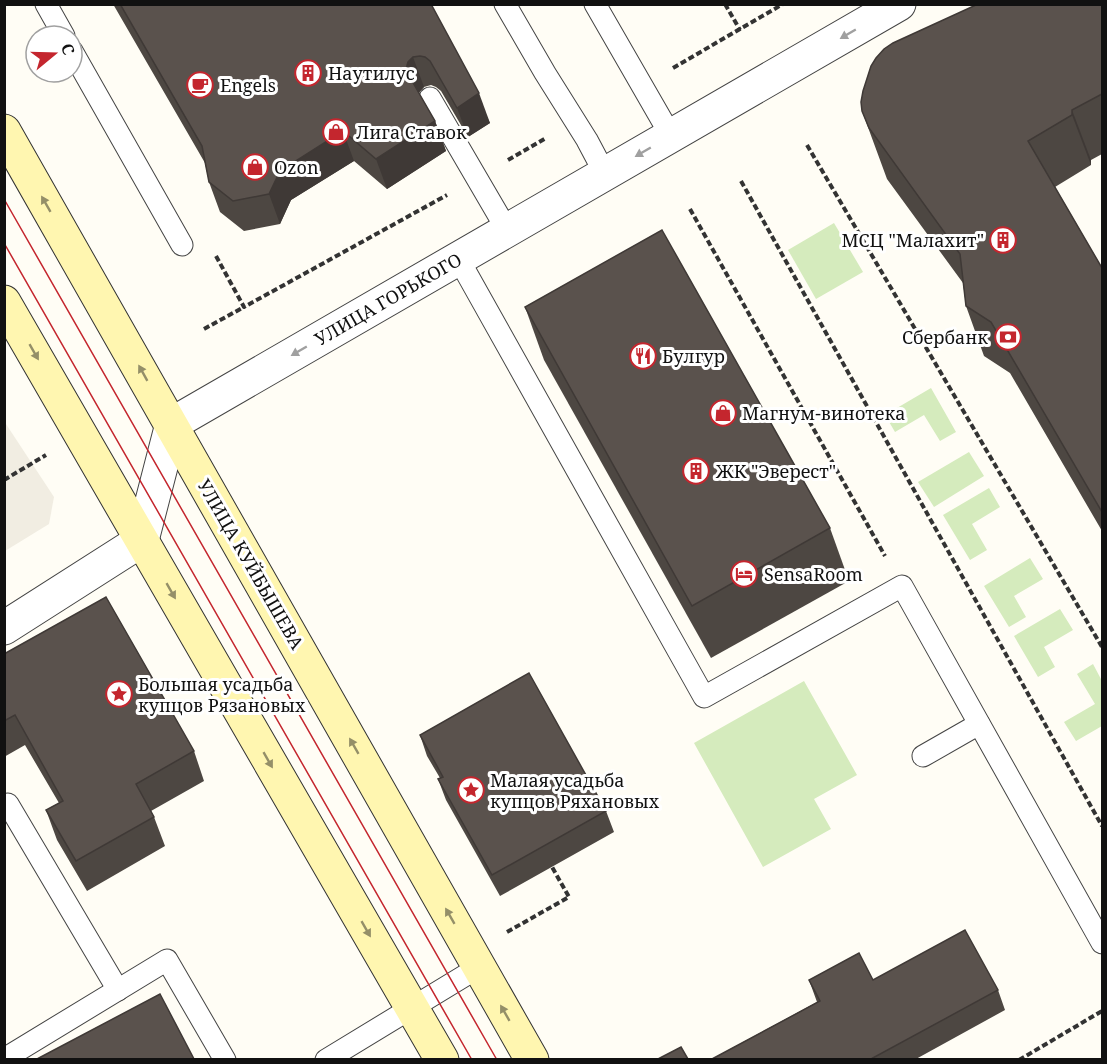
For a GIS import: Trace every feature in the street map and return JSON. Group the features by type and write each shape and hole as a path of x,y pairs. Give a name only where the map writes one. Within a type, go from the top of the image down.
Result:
{"main road":[{"name":"УЛИЦА КУЙБЫШЕВА","path":"6,136 532,1059"},
{"path":"4,302 442,1059"}],"street":[{"name":"УЛИЦА ГОРЬКОГО","path":"172,424 899,4"},
{"path":"4,628 142,540 172,424"}],"lane":[{"path":"46,4 57,24"},
{"path":"505,4 605,174"},
{"path":"595,4 671,136"},
{"path":"84,72 182,245"},
{"path":"430,98 507,230"},
{"path":"458,258 704,697 902,586 1102,943"},
{"path":"923,756 979,724"},
{"path":"4,806 8,804 118,990"},
{"path":"4,1059 167,960 225,1059"},
{"path":"326,1059 479,967"}],"path":[{"path":"726,4 740,30"},
{"path":"807,145 1102,647"},
{"path":"204,329 477,179"},
{"path":"741,181 1102,826"},
{"path":"690,209 902,586"},
{"path":"215,255 244,307"},
{"path":"4,480 52,452"},
{"path":"501,936 569,897 552,867"},
{"path":"1019,1059 1102,1011"}],"green space":[{"path":"834,223 863,272 816,299 788,250"},
{"path":"931,388 956,432 940,441 924,415 895,432 885,415"},
{"path":"969,452 984,476 934,507 918,482"},
{"path":"989,488 1000,507 972,524 987,550 970,560 943,515"},
{"path":"1030,558 1043,579 1014,596 1026,617 1009,627 984,586"},
{"path":"1060,609 1073,630 1044,647 1055,667 1038,677 1014,636"},
{"path":"1093,664 1102,681 1102,726 1076,741 1064,722 1095,704 1077,674"},
{"path":"804,681 857,775 814,799 831,829 763,867 694,743"}],"shaded area":[{"path":"4,421 54,497 49,524 5,551"}],"building":[{"name":"Наутилус","path":"120,4 431,4 479,93 457,108 430,61 425,57 413,57 406,69 435,121 376,159 343,131 280,171 269,194 233,201 209,182 202,146"},
{"name":"МСЦ \"Малахит\"","path":"978,4 1102,4 1102,94 1072,110 1072,115 1028,141 1102,268 1102,512 991,322 966,306 960,254 869,128 862,111 863,91 871,66 884,49"},
{"name":"ЖК \"Эверест\"","path":"662,230 830,528 692,606 525,307"},
{"path":"106,597 194,751 136,784 154,817 76,861 46,810 63,801 15,715 4,721 4,654"},
{"path":"529,673 606,811 492,875 438,779 443,777 420,735"},
{"path":"965,930 998,990 871,1059 712,1059 820,1001 809,980 859,953 873,980"},
{"path":"160,994 194,1059 37,1059"},
{"path":"681,1047 688,1059 658,1059"}],"tram line":[{"path":"4,199 497,1060"},
{"path":"4,243 472,1060"}],"place":[{"name":"Наутилус","path":"308,73"},
{"name":"Engels","path":"200,85"},
{"name":"Лига Ставок","path":"336,132"},
{"name":"Ozon","path":"255,167"},
{"name":"МСЦ \"Малахит\"","path":"1003,240"},
{"name":"Сбербанк","path":"1008,337"},
{"name":"Булгур","path":"643,356"},
{"name":"Магнум-винотека","path":"723,413"},
{"name":"ЖК \"Эверест\"","path":"696,471"},
{"name":"SensaRoom","path":"744,574"},
{"name":"Большая усадьба купцов Рязановых","path":"119,694"},
{"name":"Малая усадьба купцов Ряхановых","path":"471,790"}]}
